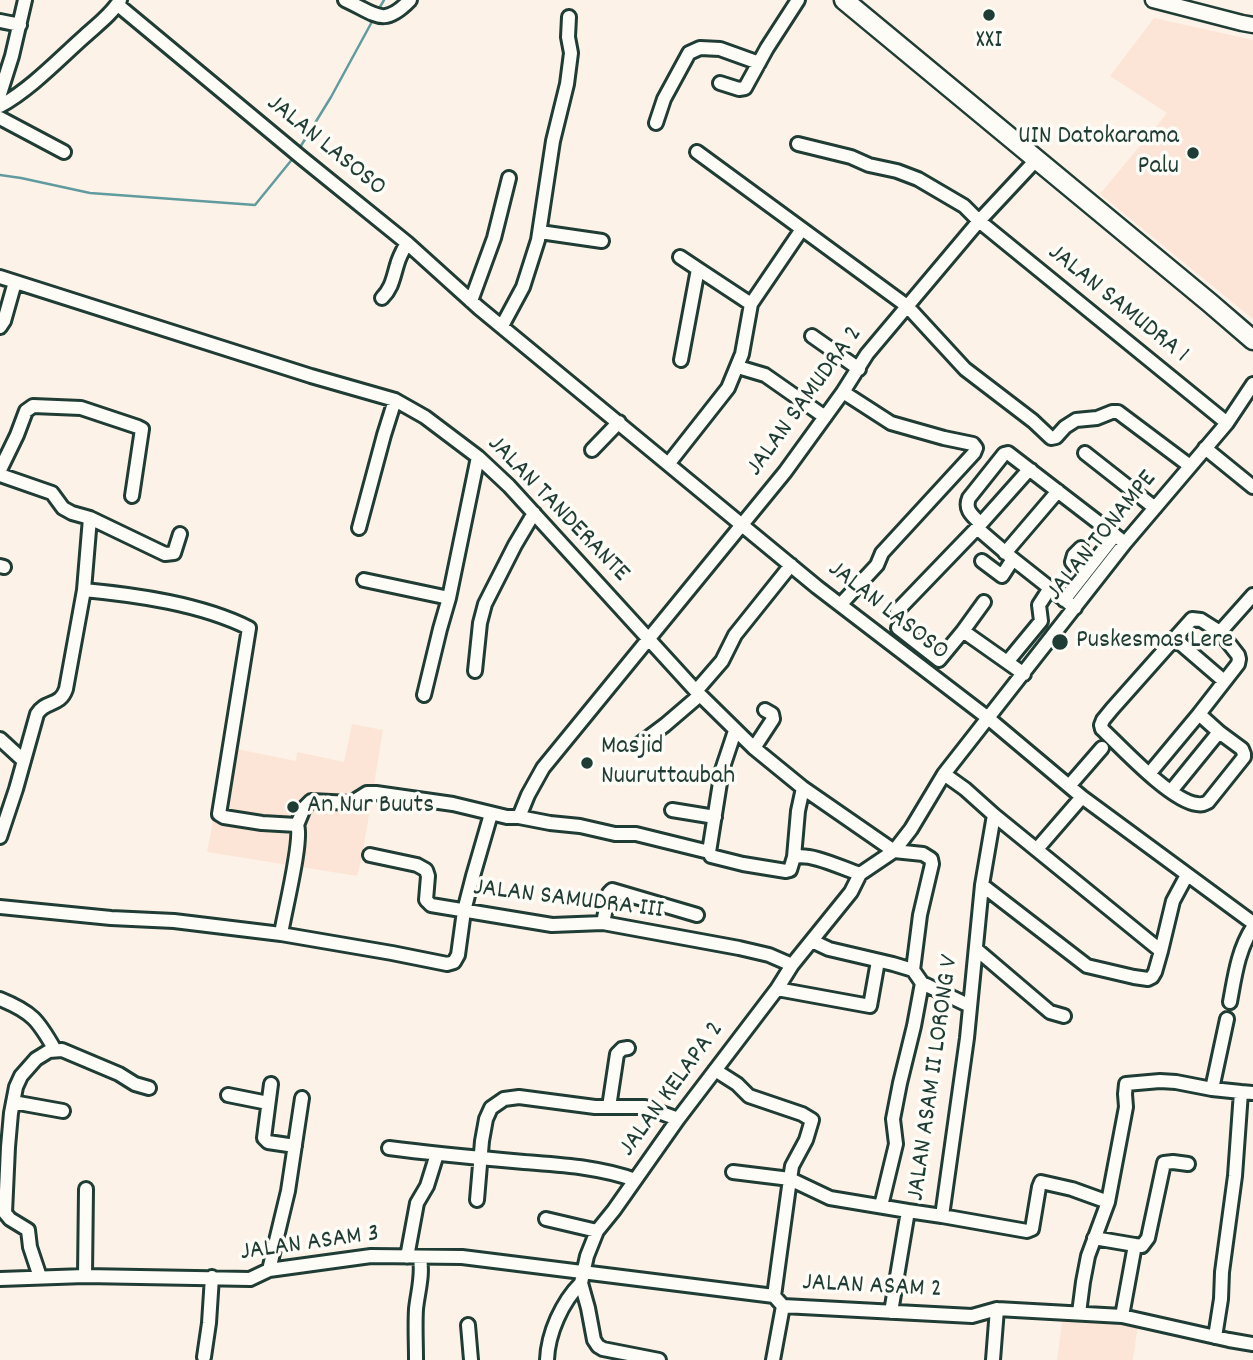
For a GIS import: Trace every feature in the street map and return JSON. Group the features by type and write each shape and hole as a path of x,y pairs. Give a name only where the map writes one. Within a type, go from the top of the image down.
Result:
{"highway":[{"path":"844,0 1253,340"},
{"path":"859,0 1253,326"}],"main road":[{"path":"1153,0 1253,25"}],"street":[{"path":"0,94 25,0"},
{"path":"345,0 386,18 400,11 410,0"},
{"path":"720,83 739,89 745,88 798,0"},
{"path":"0,106 25,89 62,57 119,2"},
{"name":"JALAN LASOSO","path":"119,2 302,159 407,243 471,301 791,565 988,718 1082,797 1253,925"},
{"path":"502,326 523,287 540,232 553,141 569,72 569,17"},
{"path":"0,21 20,25"},
{"path":"656,123 664,99 689,53 700,48 720,49 759,63"},
{"path":"6,76 15,85 25,89"},
{"path":"0,118 64,152"},
{"name":"JALAN SAMUDRA 1","path":"798,144 897,171 918,179 964,205 979,221 1227,423"},
{"path":"697,152 908,306 965,369 1051,438 1056,437 1076,419 1097,418 1118,412 1190,466"},
{"name":"JALAN SAMUDRA 2","path":"743,525 785,472 867,354 979,221 1036,160"},
{"path":"471,301 494,238 509,178"},
{"path":"669,463 728,388 742,354 751,304 802,229"},
{"path":"540,232 602,241"},
{"path":"383,298 392,284 407,243"},
{"path":"680,257 751,304"},
{"path":"681,360 698,269"},
{"name":"JALAN TANDERANTE","path":"0,277 395,400 425,417 478,457 534,513 734,731 803,788 894,851"},
{"path":"0,327 5,321 15,282"},
{"path":"813,336 859,369"},
{"path":"738,367 765,375 825,416"},
{"name":"JALAN TONAMPE","path":"944,774 1075,608 1120,539 1155,508 1227,423 1253,384"},
{"path":"841,604 877,565 882,552 976,448 973,444 888,422 843,392"},
{"path":"359,528 395,400"},
{"path":"131,496 142,429 81,408 29,407 0,472 52,493 63,508 72,513 90,518 165,554 174,553 180,534"},
{"path":"592,450 618,422"},
{"path":"1205,448 1253,487"},
{"path":"1064,600 1083,575 1120,539 1010,453 1004,454 969,498 969,511 979,526 1009,556 1064,600 1075,608"},
{"path":"1085,453 1155,508"},
{"path":"424,695 450,598 478,457"},
{"path":"897,611 1031,470"},
{"path":"982,561 1002,576 1009,556 1058,491"},
{"path":"475,671 485,604 534,513"},
{"path":"0,837 33,724 40,709 64,696 84,590 90,518"},
{"path":"519,817 543,768 743,525"},
{"path":"1081,548 1074,555 1072,562 1083,575"},
{"path":"637,746 665,726 698,693 722,661 735,635 791,565"},
{"path":"364,580 450,598"},
{"path":"1008,662 1041,621 1039,605 1050,588"},
{"path":"84,590 169,603 207,612 249,628 219,814 261,823 297,825"},
{"path":"1220,632 1253,594"},
{"path":"898,628 939,660 984,601"},
{"path":"1149,774 1238,664 1235,650 1220,632 1201,620 1192,619 1101,725 1149,774 1171,791 1195,804 1201,804 1208,802 1244,754 1242,749 1199,714"},
{"path":"963,631 1024,674"},
{"path":"1174,638 1224,681"},
{"path":"754,748 773,719 772,714 765,710"},
{"path":"734,731 722,770 710,856 790,870 803,788"},
{"path":"1171,791 1219,732"},
{"path":"0,739 24,761"},
{"path":"1069,786 1102,748"},
{"path":"944,774 1161,951"},
{"name":"JALAN KELAPA 2","path":"547,1360 550,1336 568,1299 582,1278 597,1231 792,965 850,892 860,874 894,851 911,829 944,774"},
{"path":"281,934 297,845 297,825 304,808 311,801 351,803 371,792 453,804 491,814 550,824 580,826 615,834 636,834 709,852"},
{"path":"1037,849 1082,797"},
{"path":"672,810 715,817"},
{"path":"0,908 174,921 281,934 447,964 454,962 458,955 472,876 491,814"},
{"name":"JALAN ASAM II LORONG V","path":"891,1312 908,1211 942,1216 960,1101 982,885 994,815"},
{"path":"894,851 923,854 931,859 932,864 919,915 913,970"},
{"name":"JALAN SAMUDRA III","path":"370,855 420,866 427,872 426,900 431,905 552,925 603,923 739,948 769,955 792,965"},
{"path":"794,857 800,855 860,874"},
{"path":"982,885 1087,967 1148,979 1155,972 1173,901 1187,876"},
{"path":"603,923 609,893 612,890 697,915"},
{"path":"1230,1002 1238,958 1253,925"},
{"path":"812,941 829,949 913,970 922,983 970,1006"},
{"path":"976,949 1050,1012 1064,1016"},
{"path":"777,989 870,1006 878,961"},
{"path":"881,1206 896,1144 893,1119 922,983"},
{"path":"0,999 31,1014 55,1050"},
{"path":"1212,1089 1227,1019"},
{"path":"609,1107 617,1055 622,1049 628,1048"},
{"path":"40,1277 30,1247 28,1230 5,1213 13,1102 21,1076 36,1059 55,1050 75,1054 135,1084 149,1088"},
{"path":"715,1070 737,1084 749,1096 812,1120 806,1140 792,1166 773,1360"},
{"path":"1079,1313 1083,1282 1094,1238 1108,1202 1126,1107 1126,1084 1176,1082 1247,1093 1215,1337"},
{"path":"271,1084 264,1138 266,1141 295,1146"},
{"path":"228,1095 268,1102"},
{"path":"477,1200 484,1125 488,1114 504,1099 519,1097 575,1105 645,1107 678,1119"},
{"path":"269,1270 288,1191 302,1098"},
{"path":"13,1102 62,1111"},
{"path":"389,1148 574,1167 635,1180"},
{"path":"407,1257 416,1203 427,1186 436,1154"},
{"path":"1094,1238 1142,1246 1148,1238 1164,1163 1188,1164"},
{"path":"733,1172 790,1179 830,1198 908,1211"},
{"path":"942,1216 1031,1230 1041,1182 1072,1189 1108,1202"},
{"path":"85,1276 86,1189"},
{"path":"546,1219 597,1231"},
{"path":"1122,1316 1135,1245"},
{"name":"JALAN ASAM 3","path":"0,1279 85,1276 250,1279 269,1270 371,1256 462,1257 582,1278"},
{"path":"416,1360 416,1311 421,1288 421,1258"},
{"path":"204,1357 212,1278"},
{"path":"582,1278 594,1340 598,1346 632,1357 659,1360"},
{"name":"JALAN ASAM 2","path":"582,1278 891,1312 972,1316 998,1309 1122,1316 1253,1344"},
{"path":"993,1360 998,1309"},
{"path":"468,1325 471,1360"}],"shaded area":[{"name":"UIN Datokarama Palu","path":"1154,18 1253,40 1253,319 1100,194 1167,113 1110,76"},
{"name":"An Nur Buuts","path":"352,724 383,730 357,876 207,852 227,747 296,761 297,752 344,762"},
{"path":"1063,1315 1138,1323 1133,1360 1057,1360"}],"waterway":[{"path":"377,12 384,0"},
{"path":"299,149 374,18"},
{"path":"0,175 90,193 255,205 294,157"}],"place":[{"name":"XXI","path":"989,15"},
{"name":"UIN Datokarama Palu","path":"1193,153"},
{"name":"Puskesmas Lere","path":"1060,642"},
{"name":"Masjid Nuuruttaubah","path":"587,763"},
{"name":"An Nur Buuts","path":"293,807"}]}
